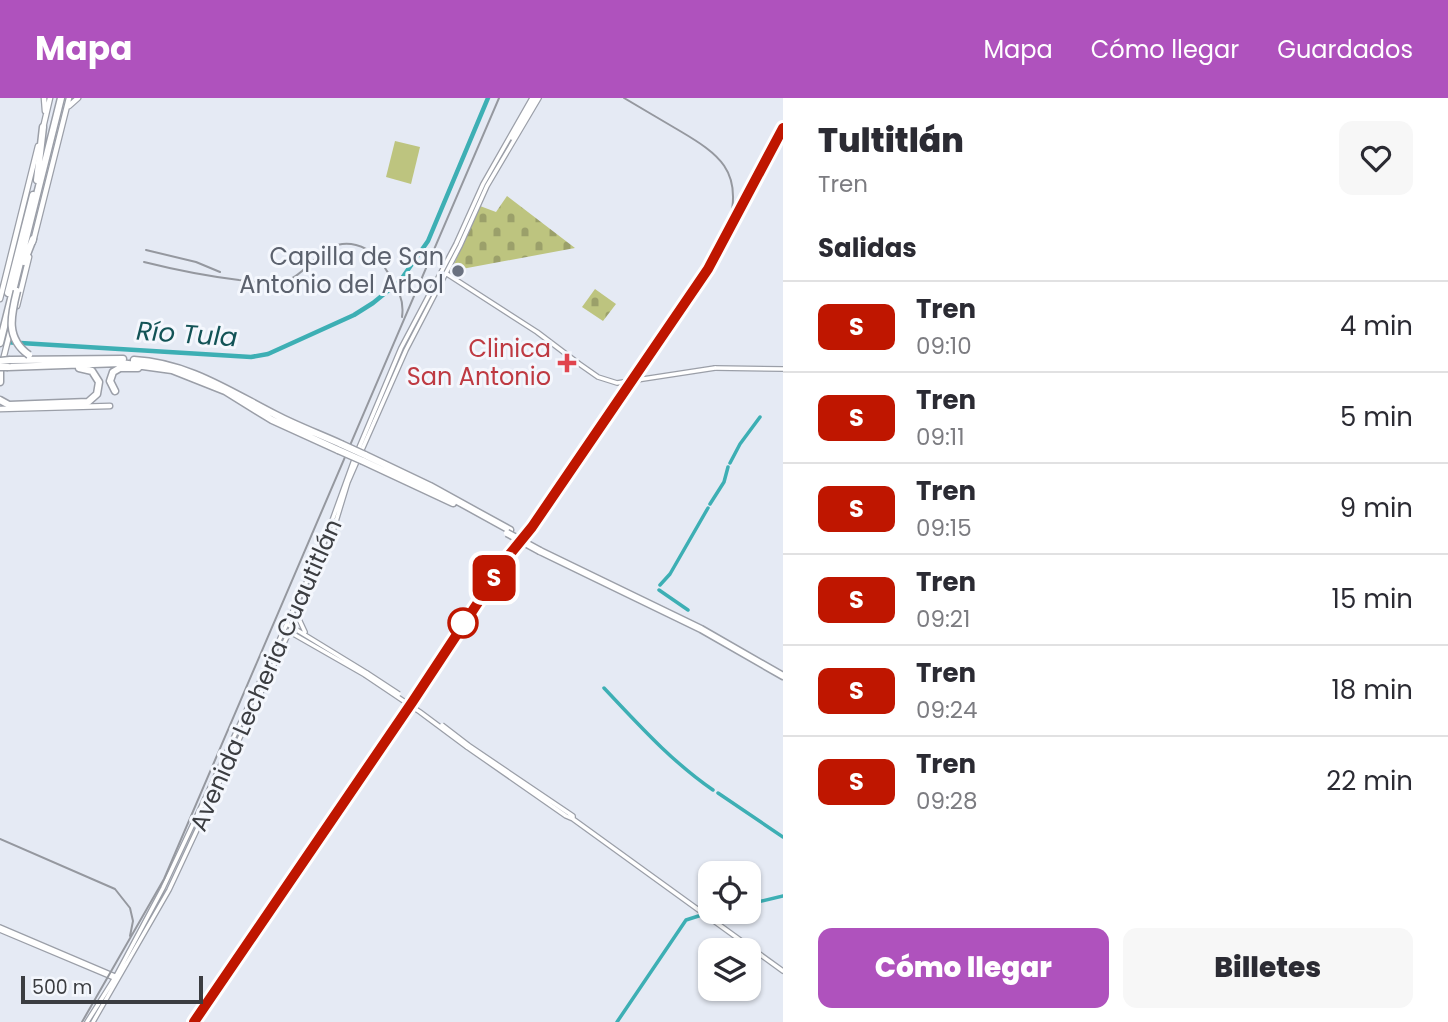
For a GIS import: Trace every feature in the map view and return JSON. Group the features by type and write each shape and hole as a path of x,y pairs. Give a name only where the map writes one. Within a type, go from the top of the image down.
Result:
{"highway":[{"path":"3,346 37,180 59,98"},
{"path":"5,330 59,98"},
{"path":"37,180 43,127"},
{"path":"33,239 17,290 11,329 17,344 29,355 51,360"},
{"path":"4,367 51,360 106,358 143,360 180,368 226,387 340,447 430,485 509,532 650,602 783,674"},
{"path":"0,360 4,367 0,382"},
{"path":"4,367 121,363 152,366 180,373 225,391 272,420 340,447"},
{"path":"0,400 9,405 83,403 99,392 96,374 86,368 21,367"},
{"path":"115,391 110,377 118,369 145,368 180,373"}],"main road":[{"path":"44,98 46,116"},
{"path":"0,299 50,98"},
{"path":"5,330 33,239 69,98"},
{"path":"66,110 78,98"},
{"path":"507,142 536,98"},
{"name":"Avenida Lecheria Cuautitlán","path":"93,1022 169,891 321,551 344,481 401,348 444,272 483,184 536,98"},
{"name":"Avenida Lecheria Cuautitlán","path":"288,628 298,615 327,551 348,482 399,365 487,186 536,98"},
{"path":"444,272 537,332 598,377 617,383 715,368 783,369"},
{"path":"3,346 4,367"},
{"path":"0,409 110,406"},
{"path":"298,615 309,636"},
{"path":"288,628 309,636 421,712 783,971"},
{"path":"288,628 366,674"},
{"path":"0,928 117,978"},
{"name":"Avenida Lecheria Cuautitlán","path":"87,1022 117,978"}],"green space":[{"path":"395,141 420,147 411,184 386,177"},
{"path":"507,196 575,248 451,271 480,206 496,212"},
{"path":"595,289 616,304 603,321 582,307"}],"waterway":[{"name":"Río Tula","path":"4,342 251,357 268,354 354,315 400,281 428,241 488,98"},
{"path":"730,463 760,417"},
{"path":"710,504 724,482 728,467"},
{"path":"660,585 670,574 708,508"},
{"path":"659,590 688,610"},
{"path":"604,688 669,755 713,790"},
{"path":"718,793 783,837"},
{"path":"761,901 783,896"},
{"path":"617,1022 686,920 698,916"}],"railway":[{"path":"82,1022 164,879 499,98"},
{"path":"624,98 694,139 716,156 730,176 733,189 730,220"},
{"path":"194,1022 510,554 532,527 708,269 783,128"},
{"path":"144,262 215,277 277,283 298,275 323,252 333,247 343,244 356,245 373,253 396,285 401,297 402,317"},
{"path":"146,250 196,262 220,272"},
{"path":"0,839 115,889 130,908 133,921 130,936"}],"train":[{"name":"S","path":"194,1022 510,554 532,527 708,269 783,128"}],"place":[{"name":"Capilla de San Antonio del Arbol","path":"458,271"},
{"name":"Clinica San Antonio","path":"567,363"}]}
